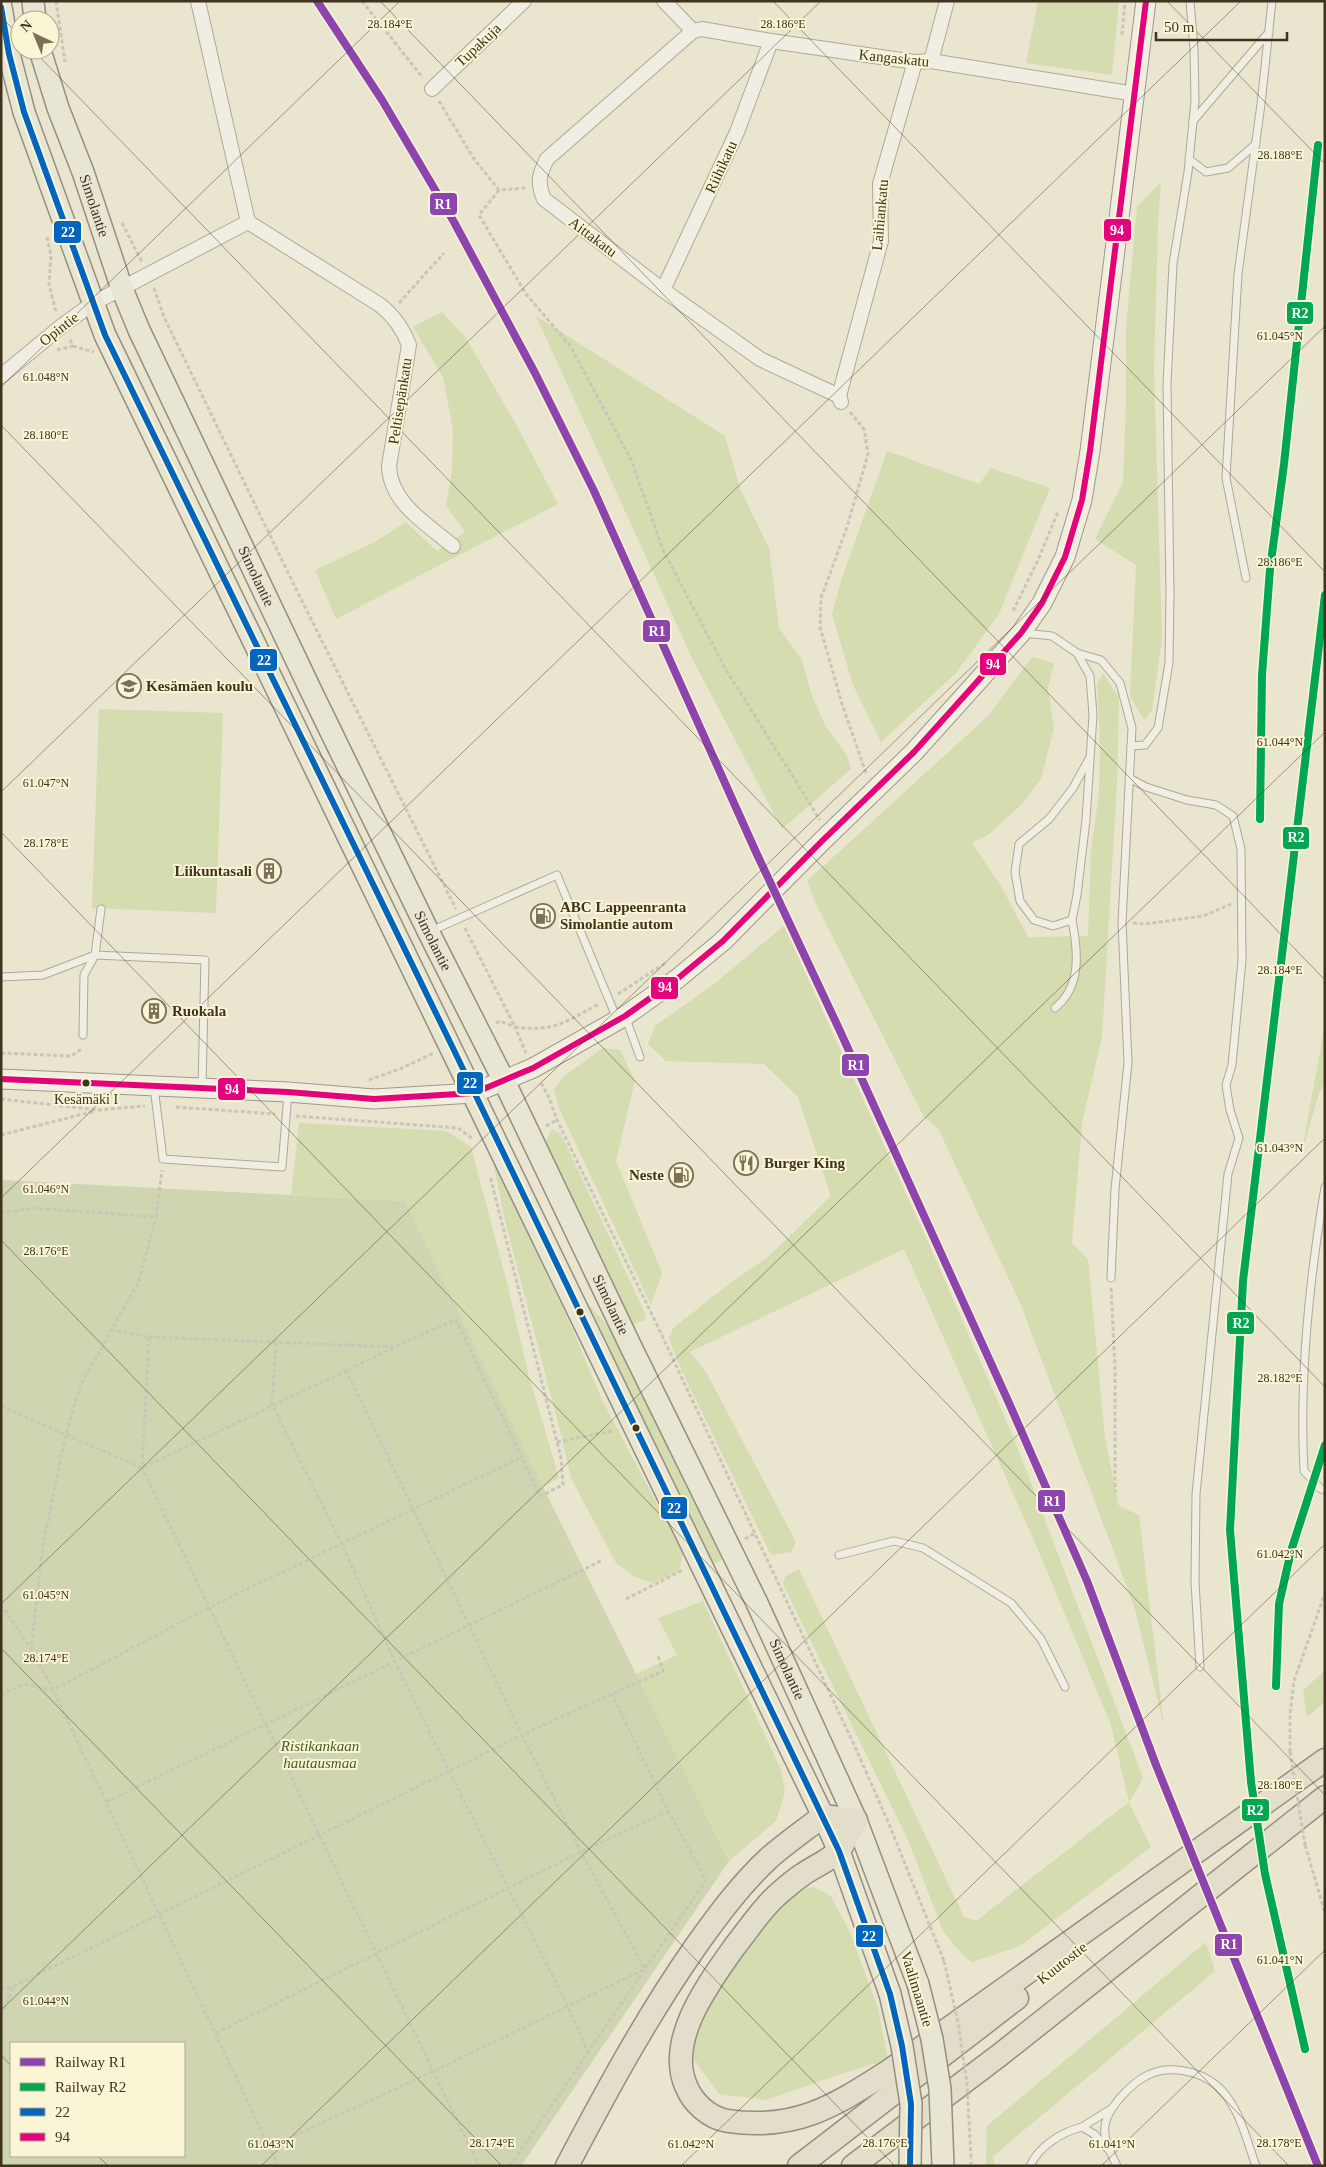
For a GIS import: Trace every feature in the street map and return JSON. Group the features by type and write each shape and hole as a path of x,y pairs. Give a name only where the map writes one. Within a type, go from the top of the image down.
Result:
{"highway":[{"path":"567,2166 640,2030 699,1941 724,1908 768,1859 823,1816 856,1820 839,1851 800,1876 774,1897 708,1984 690,2018 682,2048 680,2068 684,2082 698,2105 724,2120 748,2124 774,2124 792,2121 834,2104 862,2088 905,2060 1325,1760"},
{"name":"Kuutostie","path":"799,2166 1325,1760"},
{"path":"853,2166 1001,2054 1325,1797"},
{"path":"871,2166 1001,2054"}],"main road":[{"path":"1,1079 155,1096 202,1088 374,1099 474,1093 504,1082 533,1068 621,1018 677,979 723,941 914,752 1021,633 1042,603 1065,557 1082,500 1093,431 1147,3"},
{"name":"Simolantie","path":"1,7 9,54 24,112 92,304 105,334 451,1044 823,1816"},
{"name":"Simolantie","path":"43,60 58,108 83,172 122,289 139,330 428,933 504,1082 757,1603 856,1820"},
{"name":"Vaalimaantie","path":"823,1816 839,1851 890,1994 902,2046 911,2104 910,2166"},
{"name":"Vaalimaantie","path":"856,1820 918,1984 932,2039 940,2089 942,2166"}],"street":[{"path":"122,289 248,222 198,1"},
{"name":"Tupakuja","path":"432,89 524,1"},
{"path":"539,187 541,171 547,159 693,31 664,1"},
{"path":"931,62 948,1"},
{"name":"Kangaskatu","path":"693,31 702,29 771,41 915,62 931,62 1135,94"},
{"name":"Riihikatu","path":"663,290 737,132 771,41"},
{"name":"Laihiankatu","path":"840,399 881,241 880,184 915,62"},
{"name":"Aittakatu","path":"539,187 544,200 663,290 760,358 840,399"},
{"name":"Peltisepänkatu","path":"248,222 380,305 389,312 402,330 409,345 389,466 392,485 404,504 453,546"},
{"name":"Opintie","path":"1,376 63,325 92,304 122,289"}],"lane":[{"path":"1131,746 1145,745 1158,728 1169,663 1170,593 1167,384 1173,264 1190,159 1193,121 1194,49 1190,1"},
{"path":"1246,578 1226,478 1238,274 1256,144 1272,1"},
{"path":"1193,121 1269,32"},
{"path":"1190,159 1206,172 1228,168 1256,144"},
{"path":"1021,633 1052,636 1076,653 1101,660 1120,683 1132,728 1122,922 1128,1063 1115,1189 1111,1278"},
{"path":"1055,1008 1066,999 1074,981 1077,945 1072,920 1085,829 1090,757 1092,715 1090,676 1076,653"},
{"path":"1072,920 1054,926 1034,920 1020,901 1016,872 1019,844 1049,819 1073,788 1090,757"},
{"path":"1129,778 1146,787 1187,800 1216,805 1233,816 1241,849 1242,960 1232,1064 1226,1085 1230,1110 1239,1138 1228,1174 1196,1494 1195,1582 1200,1667"},
{"path":"428,933 557,874 608,999 621,1018 640,1057"},
{"path":"82,1035 84,975 95,955 101,909"},
{"path":"1,977 43,974 95,955 205,960 202,1088"},
{"path":"155,1096 163,1159 282,1167 288,1092"},
{"path":"1325,1187 1312,1263 1302,1432 1304,1471 1321,1489 1325,1490"},
{"path":"839,1555 894,1542 923,1548 1011,1604 1041,1639 1065,1687"},
{"path":"1030,2166 1038,2152 1067,2130 1082,2127 1112,2108 1126,2091 1148,2075 1171,2069 1195,2073 1216,2084 1231,2101 1256,2166"},
{"path":"1108,2149 1105,2126 1112,2108"},
{"path":"1082,2127 1094,2134 1108,2149 1117,2166"}],"path":[{"path":"56,1 67,71"},
{"path":"362,1 432,89 474,159 499,190"},
{"path":"1122,37 1125,1"},
{"path":"539,187 499,190 479,215 526,294 571,347 632,462 668,558 725,668 820,820"},
{"path":"118,214 149,274 157,299 173,335 300,598 514,1027 671,1354 890,1824 944,1962 958,2022 967,2084 971,2166"},
{"path":"46,228 51,255 49,284 54,307 73,346 56,350"},
{"path":"840,399 864,429 868,454 847,527 821,598 820,627 866,776 873,769"},
{"path":"1009,617 1038,560 1058,511"},
{"path":"813,827 827,814"},
{"path":"1122,922 1145,924 1203,916 1232,903 1241,892"},
{"path":"479,1032 500,1021 514,1027 537,1030 557,1026 630,987 673,958"},
{"path":"1,1053 71,1056 80,1050 82,1035"},
{"path":"368,1081 402,1068 451,1044"},
{"path":"1,1135 155,1096 286,1115 458,1128 477,1142"},
{"path":"1,1099 98,1110"},
{"path":"32,1651 44,1544 66,1434 80,1386 139,1280 156,1218 163,1159"},
{"path":"1,1406 142,1468 346,1370 456,1320 540,1496 563,1485 561,1458 489,1171"},
{"path":"1,1213 34,1208 156,1218"},
{"path":"1111,1278 1111,1315 1115,1367 1115,1492"},
{"path":"111,1330 149,1337 393,1348"},
{"path":"149,1337 142,1468 479,2166"},
{"path":"276,1343 272,1405 342,1544 395,1662 507,1889 568,2006 588,2054"},
{"path":"346,1370 522,1735 581,1852 645,1969"},
{"path":"556,1442 612,1431"},
{"path":"1,1695 24,1684 53,1690 210,1608 522,1457"},
{"path":"106,1802 603,1560"},
{"path":"1325,1593 1294,1681 1290,1714 1290,1752 1305,1845 1325,1913"},
{"path":"1,1604 32,1651 53,1690 278,2166"},
{"path":"1,1987 10,1988 522,1735 663,1671 658,1656"},
{"path":"510,2166 706,1880 668,1811 612,1694"},
{"path":"216,2033 581,1852 668,1811"},
{"path":"270,2147 434,2071 645,1969"},
{"path":"1,2015 14,1986"}],"green space":[{"path":"1038,1 1119,1 1112,75 1026,63"},
{"path":"1161,182 1154,371 1162,639 1152,710 1144,720 1130,696 1136,565 1095,539 1123,482 1126,328 1137,207"},
{"path":"442,312 466,338 518,428 558,504 336,619 315,570 375,542 406,522 437,551 465,532 446,506 452,471 453,429 443,377 413,327"},
{"path":"536,316 725,436 741,491 769,548 779,628 802,660 812,696 825,725 847,756 851,769 782,829 693,660"},
{"path":"887,451 979,484 991,468 1050,488 999,614 956,673 881,742 853,685 832,614 841,581"},
{"path":"1032,657 1054,663 1048,688 1054,728 1041,779 1022,804 988,835 972,843 1001,886 1028,937 1088,936 1091,850 1099,793 1100,746 1097,684 1103,673 1119,698 1117,783 1102,1037 1082,1123 1072,1243 1088,1259 1105,1438 1119,1506 1139,1515 1164,1726 1134,1606 1021,1305 938,1128 924,1117 816,904 807,881 988,716"},
{"path":"99,709 223,713 216,913 92,908"},
{"path":"784,926 929,1244 1017,1446 1143,1778 1129,1803 1151,1847 1020,1946 972,1962 961,1953 943,1931 908,1840 783,1584 785,1577 799,1569 964,1917 976,1921 1129,1802 1111,1725 1039,1552 904,1249 690,1352 706,1372 796,1542 791,1552 771,1555 681,1369 669,1339 673,1328 733,1281 767,1258 831,1196 798,1097 764,1064 666,1061 648,1044 655,1026 714,984"},
{"path":"1325,1024 1325,1084 1319,1093 1301,1156"},
{"path":"603,1048 620,1050 635,1081 616,1161 662,1273 651,1305 559,1108 554,1089 563,1077"},
{"path":"299,1123 446,1131 471,1147 507,1283 529,1376 559,1478 543,1487 405,1201 291,1195"},
{"path":"552,1129 561,1134 644,1311 646,1320 633,1324 545,1143"},
{"path":"493,1160 573,1330 602,1400 683,1553 679,1571 652,1583 636,1577 616,1563 571,1478 505,1221"},
{"name":"Ristikankaan hautausmaa","path":"1,1180 405,1201 543,1487 729,1861 521,2166 1,2166"},
{"path":"589,1305 609,1327 722,1559 719,1562 712,1564"},
{"path":"703,1601 781,1770 785,1792 776,1821 729,1861 636,1674 677,1655 658,1618"},
{"path":"1325,1670 1325,1702 1307,1717 1303,1691"},
{"path":"813,1887 830,1895 850,1932 878,2008 888,2060 766,2100 719,2094 689,2053 714,1991 773,1909 797,1892"},
{"path":"1206,1942 1215,1971 993,2156 994,2166 986,2166 987,2126"}],"rail line":[{"name":"R1","path":"317,1 382,100 454,222 535,373 594,491 755,850 840,1031 1009,1403 1087,1581 1156,1765 1318,2166"},
{"name":"R2","path":"1260,819 1262,675 1270,569 1284,464 1318,145"},
{"name":"R2","path":"1305,2049 1265,1874 1251,1782 1230,1530 1243,1281 1325,595"},
{"name":"R2","path":"1276,1686 1279,1604 1291,1551 1325,1445"}],"transit line":[{"name":"94","path":"1,1079 288,1092 374,1099 474,1093 533,1068 625,1016 677,979 723,941 914,752 1021,633 1042,603 1065,557 1082,500 1090,451 1146,1"},
{"name":"22","path":"1,7 9,54 24,112 105,335 451,1044 839,1851 890,1994 902,2046 911,2104 910,2166"}],"place":[{"name":"Kesämäen koulu","path":"129,686"},
{"name":"Liikuntasali","path":"269,871"},
{"name":"ABC Lappeenranta Simolantie autom","path":"543,916"},
{"name":"Ruokala","path":"154,1011"},
{"name":"Kesämäki I","path":"86,1083"},
{"name":"Burger King","path":"746,1163"},
{"name":"Neste","path":"681,1175"}]}
